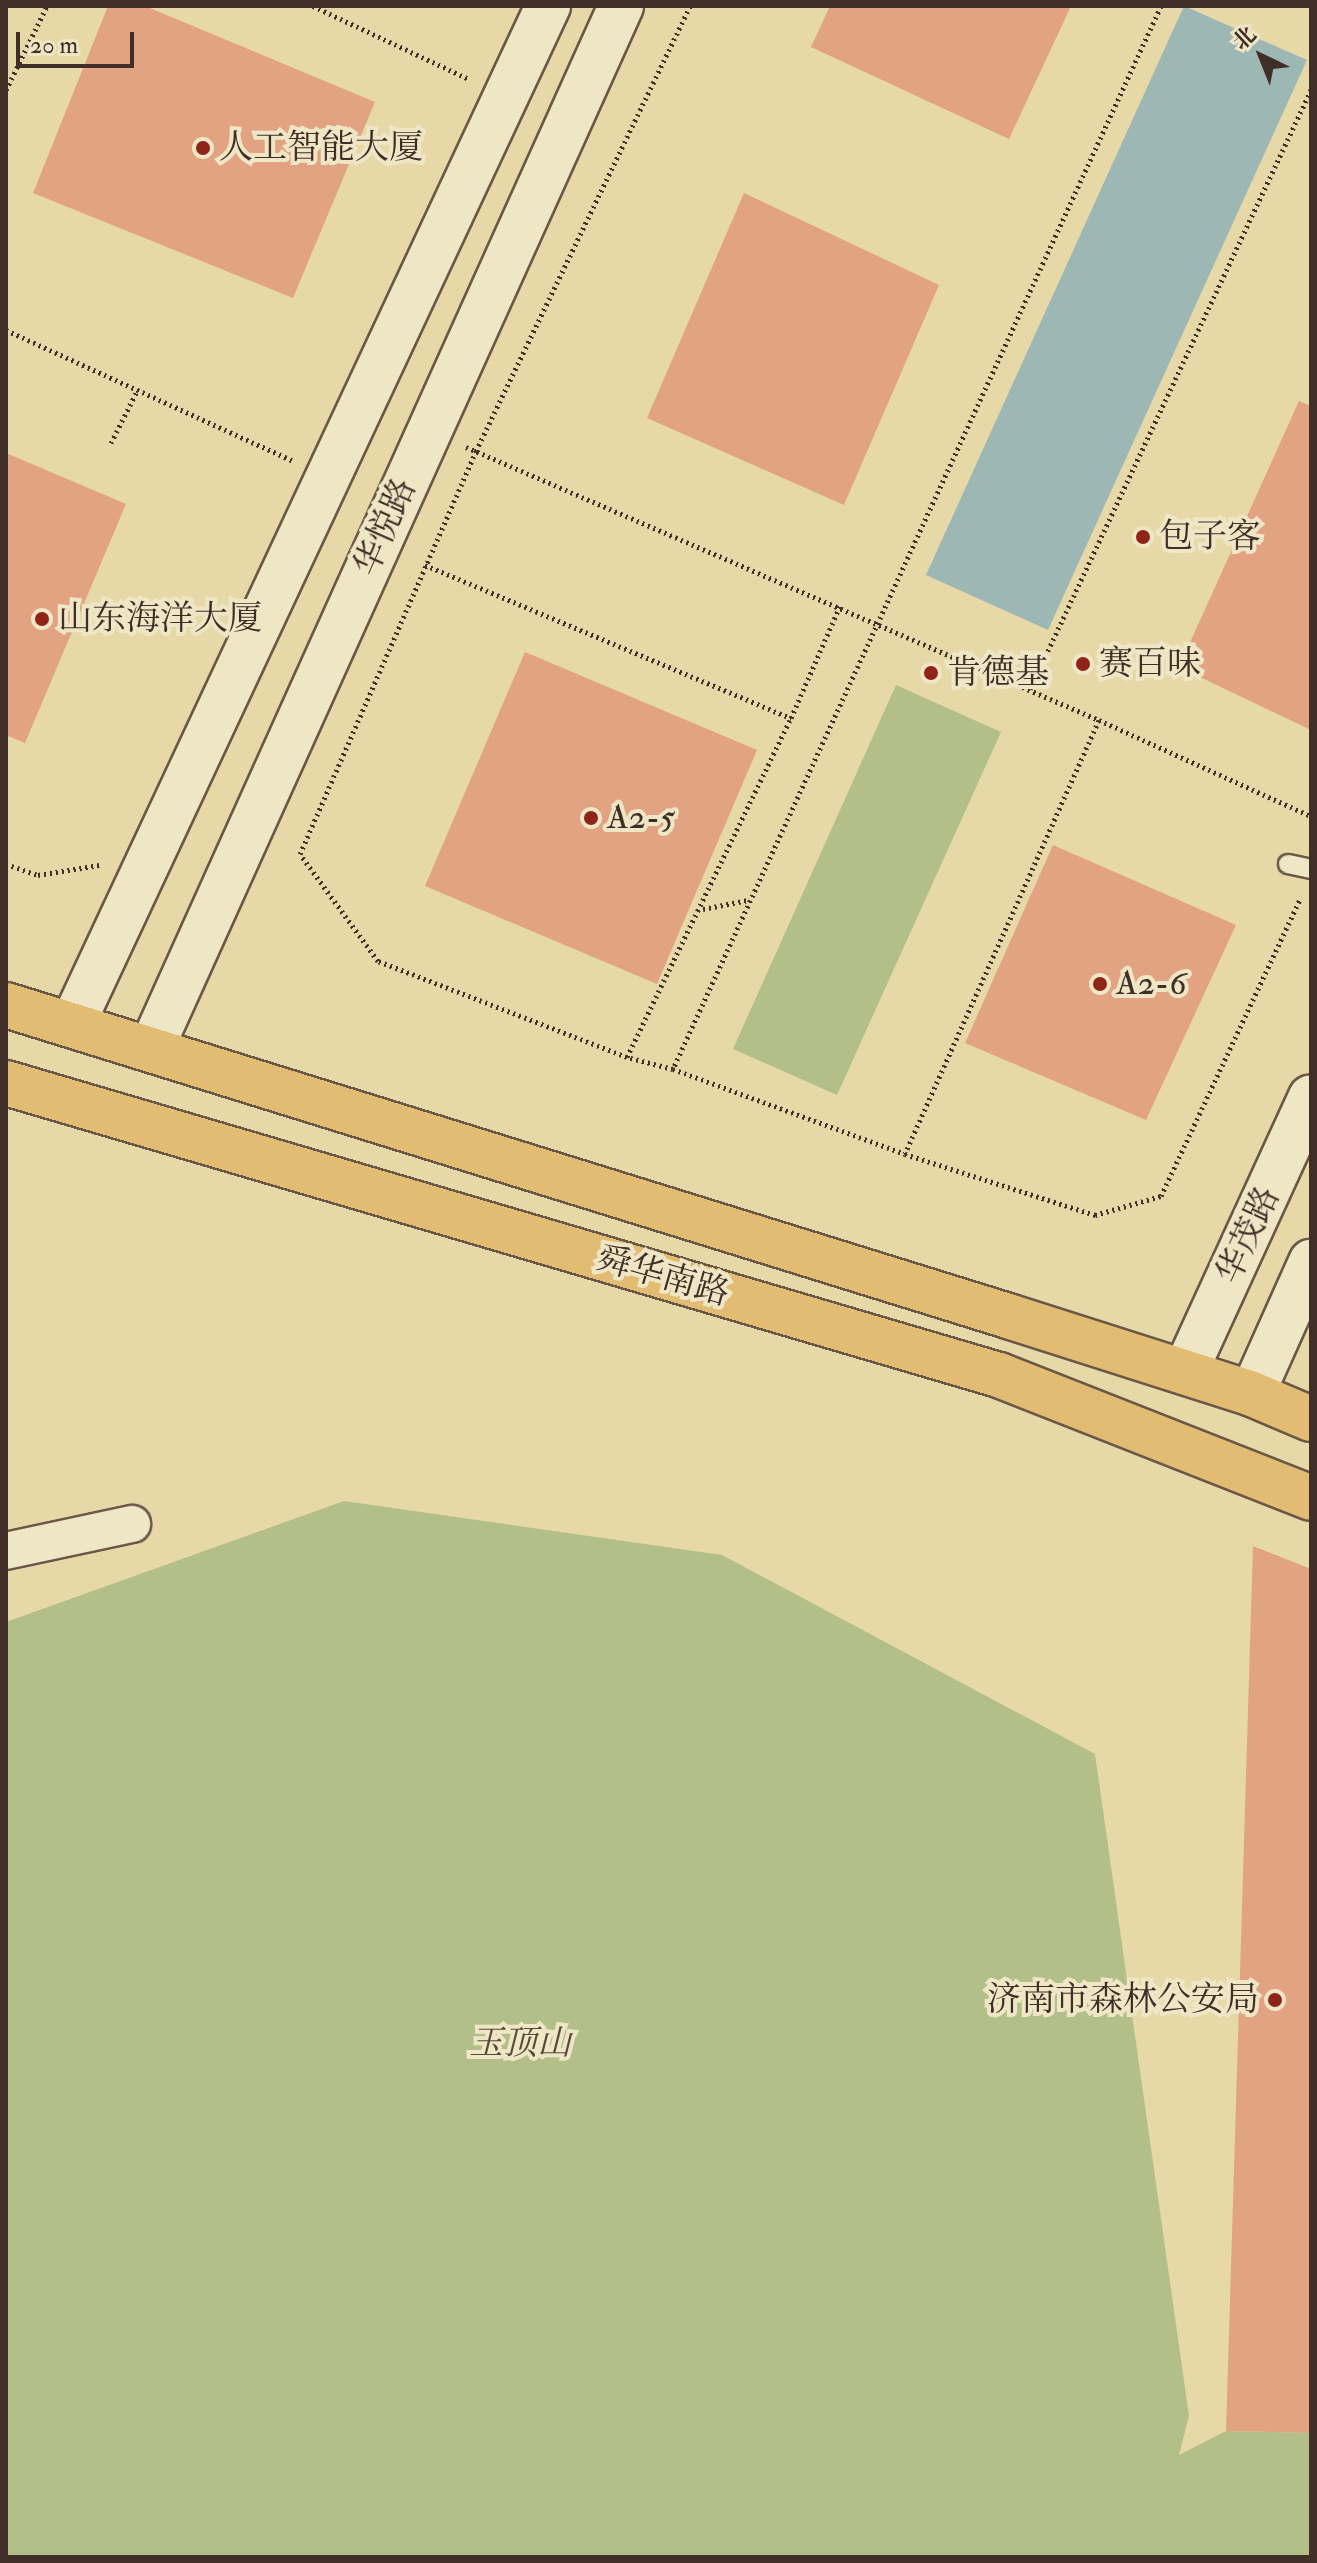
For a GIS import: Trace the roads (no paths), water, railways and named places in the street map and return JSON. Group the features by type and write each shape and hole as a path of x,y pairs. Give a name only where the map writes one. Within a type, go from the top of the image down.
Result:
{"main road":[{"name":"舜华南路","path":"6,1005 1185,1372 1252,1394 1311,1419"},
{"name":"舜华南路","path":"6,1083 999,1375 1311,1498"}],"street":[{"path":"72,1025 548,6"},
{"name":"华悦路","path":"151,1049 621,6"},
{"name":"华茂路","path":"1185,1372 1311,1097"},
{"name":"华茂路","path":"1252,1394 1311,1262"},
{"path":"6,1551 132,1524"}],"lane":[{"path":"1288,864 1311,869"}],"water":[{"path":"1184,6 1307,60 1048,630 926,575"}],"place":[{"name":"人工智能大厦","path":"203,148"},
{"name":"包子客","path":"1143,537"},
{"name":"山东海洋大厦","path":"42,619"},
{"name":"赛百味","path":"1083,664"},
{"name":"肯德基","path":"931,673"},
{"name":"A2-5","path":"591,818"},
{"name":"A2-6","path":"1100,984"},
{"name":"济南市森林公安局","path":"1275,2000"}],"park label":[{"name":"玉顶山","path":"520,2044"}]}
